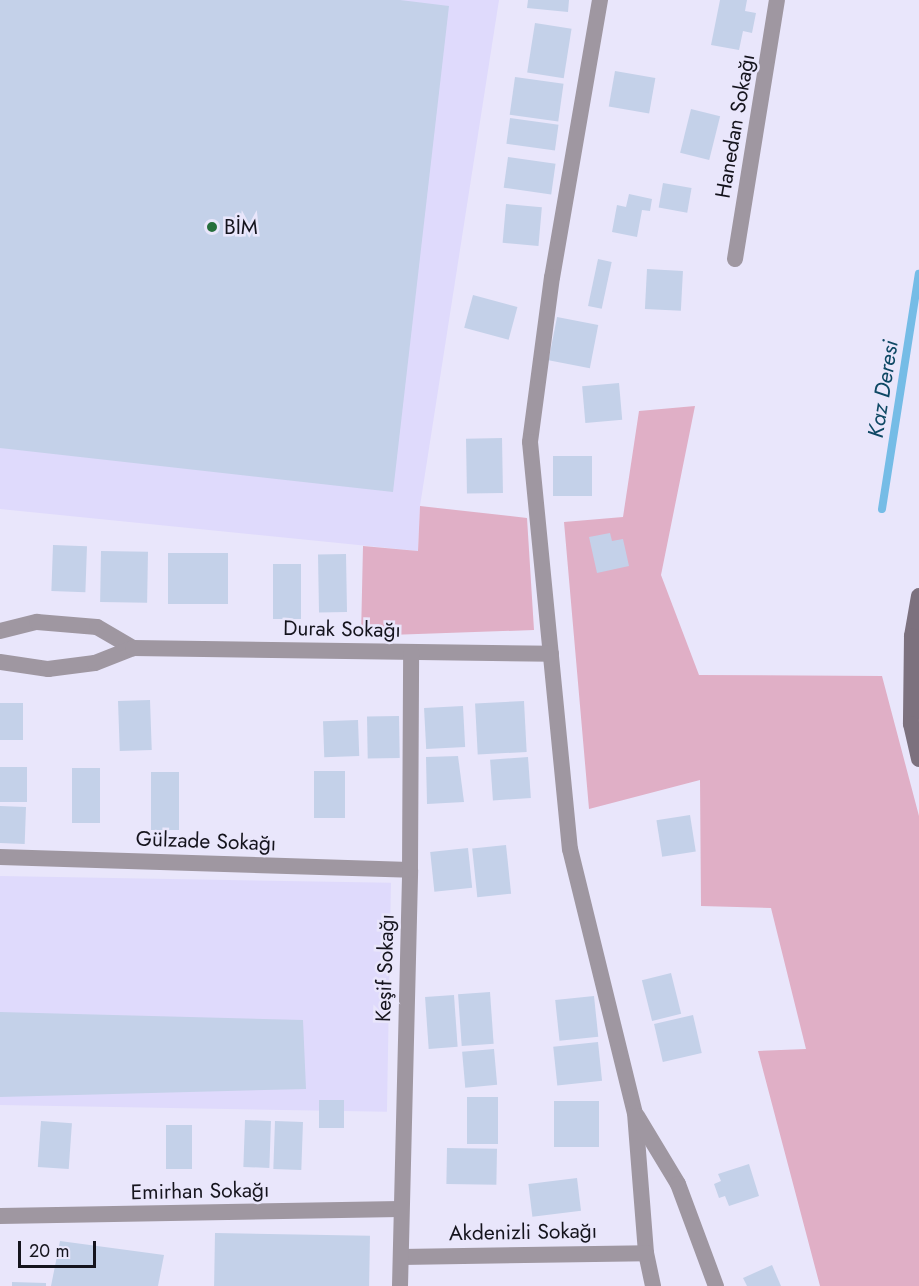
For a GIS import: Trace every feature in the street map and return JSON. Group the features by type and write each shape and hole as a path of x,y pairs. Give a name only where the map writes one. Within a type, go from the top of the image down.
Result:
{"main road":[{"path":"919,596 912,636 911,724 919,759"}],"street":[{"path":"600,0 552,277 530,442 570,849 635,1113 646,1252 653,1286"},
{"name":"Hanedan Sokağı","path":"735,259 777,0"},
{"name":"Durak Sokağı","path":"0,631 37,622 97,627 133,648"},
{"name":"Durak Sokağı","path":"0,662 48,669 95,663 133,648 551,654"},
{"name":"Keşif Sokağı","path":"400,1286 400,1209 410,870 411,652"},
{"name":"Gülzade Sokağı","path":"0,857 410,870"},
{"path":"635,1113 678,1184 716,1286"},
{"name":"Emirhan Sokağı","path":"0,1216 400,1209"},
{"name":"Akdenizli Sokağı","path":"401,1257 646,1252"}],"shaded area":[{"name":"BİM","path":"0,0 499,0 420,506 418,551 0,509"},
{"path":"695,406 661,575 699,675 882,676 919,816 919,1286 820,1286 758,1051 806,1049 771,908 701,906 700,780 589,809 564,522 623,517 639,411"},
{"path":"420,506 527,518 534,630 361,636 363,546 418,551"},
{"path":"0,876 391,883 387,1112 0,1105"}],"building":[{"name":"BİM","path":"0,0 400,0 449,6 393,492 0,448"},
{"path":"528,0 569,0 568,12 527,8"},
{"path":"720,0 747,0 745,11 756,13 752,33 743,31 739,50 711,45"},
{"path":"535,23 572,29 564,78 527,72"},
{"path":"615,71 655,78 649,114 609,106"},
{"path":"515,77 564,84 558,121 510,115"},
{"path":"691,109 720,116 709,160 680,153"},
{"path":"510,118 559,125 555,151 506,144"},
{"path":"508,157 556,164 551,194 504,188"},
{"path":"663,183 692,188 687,213 659,208"},
{"path":"629,194 652,199 650,211 642,210 637,237 612,232 617,205 626,207"},
{"path":"506,204 542,207 538,246 503,243"},
{"path":"598,259 612,262 602,309 588,306"},
{"path":"647,269 683,271 681,311 645,309"},
{"path":"473,295 517,307 509,340 464,328"},
{"path":"557,317 598,325 590,368 549,360"},
{"path":"619,383 622,420 585,423 582,386"},
{"path":"502,438 503,493 467,494 466,439"},
{"path":"553,456 592,456 592,496 553,496"},
{"path":"610,533 612,541 623,539 629,566 597,573 589,537"},
{"path":"53,545 87,546 85,592 51,591"},
{"path":"101,551 148,552 147,603 100,602"},
{"path":"168,553 228,553 228,604 168,604"},
{"path":"318,554 346,554 347,612 319,612"},
{"path":"273,564 301,564 301,619 273,619"},
{"path":"150,700 152,750 120,751 118,701"},
{"path":"524,701 527,752 478,754 475,704"},
{"path":"0,703 23,703 23,740 0,740"},
{"path":"463,706 465,747 426,749 424,708"},
{"path":"399,716 400,758 368,759 367,717"},
{"path":"358,720 359,756 324,757 323,721"},
{"path":"458,756 464,802 427,804 426,757"},
{"path":"528,757 531,798 493,801 490,760"},
{"path":"0,767 27,767 27,802 0,802"},
{"path":"72,768 100,768 100,823 72,823"},
{"path":"314,771 345,771 345,818 314,818"},
{"path":"151,772 179,772 179,830 151,830"},
{"path":"0,806 26,807 25,844 0,843"},
{"path":"690,815 696,852 662,857 656,820"},
{"path":"506,845 511,894 477,897 472,849"},
{"path":"468,848 472,888 434,892 430,852"},
{"path":"671,973 681,1014 652,1021 642,980"},
{"path":"490,992 494,1044 462,1046 458,994"},
{"path":"454,995 458,1047 429,1049 425,997"},
{"path":"594,996 598,1037 559,1041 555,1000"},
{"path":"0,1012 303,1020 306,1089 0,1097"},
{"path":"693,1015 702,1053 663,1062 654,1024"},
{"path":"598,1042 602,1081 557,1085 553,1047"},
{"path":"494,1049 497,1085 465,1088 462,1052"},
{"path":"467,1097 498,1097 498,1144 467,1144"},
{"path":"319,1100 344,1100 344,1128 319,1128"},
{"path":"554,1101 599,1101 599,1147 554,1147"},
{"path":"245,1120 271,1121 269,1168 243,1167"},
{"path":"41,1121 72,1123 69,1169 38,1167"},
{"path":"275,1121 303,1122 301,1170 273,1169"},
{"path":"166,1125 192,1125 192,1169 166,1169"},
{"path":"447,1148 497,1149 496,1185 446,1184"},
{"path":"749,1164 759,1196 729,1206 725,1196 719,1198 714,1184 721,1181 718,1174"},
{"path":"577,1178 581,1211 532,1217 528,1184"},
{"path":"215,1233 370,1236 369,1286 214,1286"},
{"path":"60,1241 164,1255 158,1286 51,1286"},
{"path":"772,1265 781,1286 747,1286 743,1278"},
{"path":"12,1282 46,1283 46,1286 12,1286"}],"waterway":[{"name":"Kaz Deresi","path":"882,509 919,274"}],"place":[{"name":"BİM","path":"212,227"}]}
